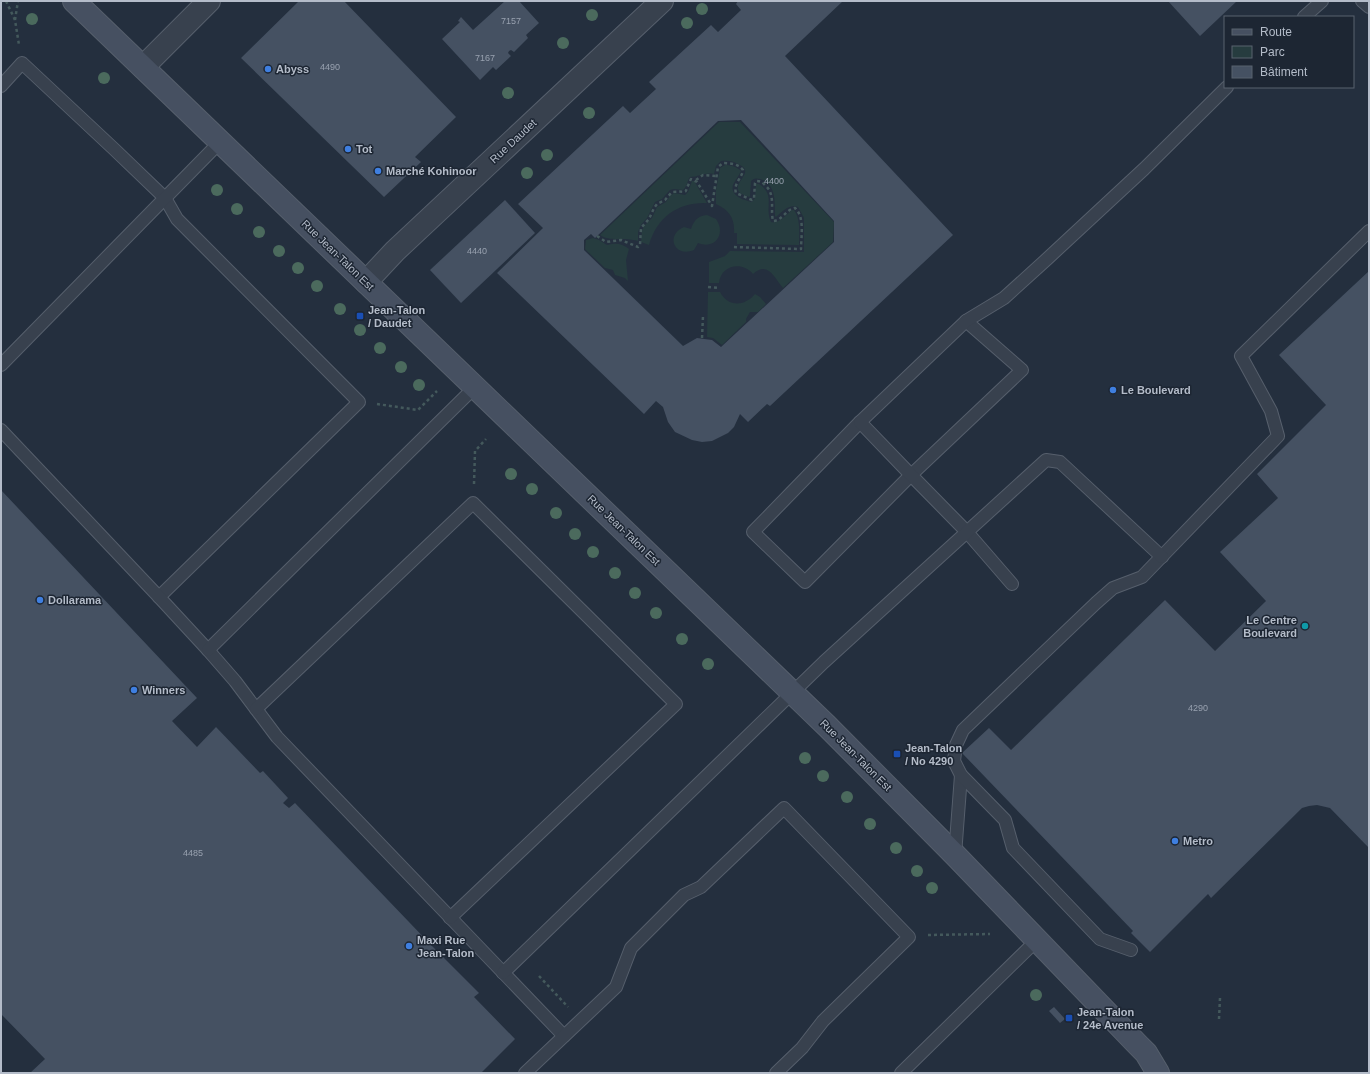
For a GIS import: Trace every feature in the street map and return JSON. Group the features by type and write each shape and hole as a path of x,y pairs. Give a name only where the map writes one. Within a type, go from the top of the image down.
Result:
{"main road":[{"name":"Rue Jean-Talon Est","path":"74,1 792,692 955,855 1146,1053 1158,1073"}],"street":[{"path":"142,67 209,1"},
{"name":"Rue Daudet","path":"366,282 395,251 662,1"}],"lane":[{"path":"1305,16 1322,1"},
{"path":"1362,1 1369,7"},
{"path":"1,86 22,63 165,198 177,219 359,402 159,597"},
{"path":"966,321 1022,370 911,475 806,582 753,532 860,422 966,321 1004,298 1144,169 1226,88"},
{"path":"1,365 220,142"},
{"path":"1131,950 1100,939 1013,848 1005,820 961,775 954,761 956,745 963,730 1096,603 1113,588 1142,578 1278,436 1271,411 1241,356 1369,231"},
{"path":"208,650 475,387"},
{"path":"860,422 967,532 1012,584"},
{"path":"1,430 208,650 235,681 277,737 564,1036"},
{"path":"503,973 792,692 1046,460 1060,462 1162,557"},
{"path":"256,709 473,503 676,704 450,918"},
{"path":"955,855 961,775"},
{"path":"525,1073 616,986 631,948 684,895 701,887 784,808 909,937 823,1021 802,1048 776,1073"},
{"path":"901,1073 1037,940"}],"path":[{"path":"6,1 15,20 22,63"},
{"path":"15,20 18,1"},
{"path":"696,180 712,206 718,167 723,163 740,166 743,173 736,186 736,193 752,200 754,198 755,183 760,182 771,193 773,200 773,221 777,221 792,208 797,209 801,220 801,249 731,247"},
{"path":"597,236 606,242 621,240 638,247 640,245 641,228 657,204 665,200 672,192 684,193 691,179 696,180 703,175 716,176"},
{"path":"708,287 719,288"},
{"path":"702,316 702,338"},
{"path":"359,402 418,410 437,391"},
{"path":"473,503 475,451 486,439"},
{"path":"926,936 990,934"},
{"path":"539,976 568,1007"},
{"path":"1219,1019 1220,998"}],"green space":[{"path":"719,122 740,122 834,222 833,242 783,288 771,272 767,270 758,270 753,274 743,267 738,266 724,272 719,283 709,283 709,262 725,256 730,251 804,252 804,218 798,207 789,207 776,217 774,194 772,189 765,181 760,179 755,178 751,181 749,197 741,193 738,190 738,187 745,174 745,171 744,168 733,162 721,161 716,166 714,174 690,177 683,190 670,190 662,199 655,202 647,218 641,225 638,232 638,241 613,239 600,235"},
{"path":"725,165 734,166 741,171 733,185 734,192 738,197 752,202 755,198 756,184 759,184 764,188 767,192 769,217 771,222 777,222 794,210 799,222 799,245 737,244 737,233 734,233 730,215 716,204 716,190 720,168"},
{"path":"692,181 694,181 707,203 697,203 678,208 663,219 657,226 649,245 641,242 644,226 652,218 657,207 666,202 674,193 685,195 688,192"},
{"path":"707,215 716,219 719,224 720,230 718,239 710,244 704,245 698,243 694,250 687,252 681,251 677,248 674,244 674,240 678,231 684,227 691,229 697,219 701,216"},
{"path":"593,238 607,245 618,244 629,249 626,260 628,281 625,278 615,275 613,270 605,268 585,249 586,240"},
{"path":"708,292 720,292 727,300 736,304 746,301 755,294 766,304 758,312 750,312 746,322 722,345 713,338 707,337"}],"building":[{"path":"299,1 344,1 456,117 415,157 421,162 384,197 241,58"},
{"path":"505,1 519,1 539,23 526,35 528,38 514,52 511,50 509,51 508,53 511,56 496,70 493,67 480,80 442,39 460,22 458,21 461,17 473,30"},
{"path":"738,1 843,1 785,56 953,235 770,406 767,404 748,422 740,414 734,427 728,433 712,441 702,442 692,440 675,432 668,422 663,407 656,401 644,414 497,273 543,228 518,204 623,106 630,113 656,89 649,82 711,25 718,32 741,10 736,4","holes":["741,120 834,221 834,242 721,347 712,340 697,338 683,346 584,250 584,240 591,234 595,238 718,121"]},
{"path":"1168,1 1237,1 1200,36"},
{"path":"505,200 535,233 461,303 430,270"},
{"name":"Le Centre Boulevard","path":"1369,271 1369,848 1330,808 1317,805 1302,808 1211,898 1208,894 1150,952 1131,933 1133,931 962,753 989,728 1011,750 1165,600 1215,651 1266,601 1220,552 1278,498 1257,474 1326,405 1279,355"},
{"path":"1,490 197,698 172,721 197,747 216,727 260,773 263,771 288,798 283,803 289,808 295,803 479,993 474,997 515,1039 481,1073 30,1073 45,1059 1,1014"},
{"path":"1054,1007 1065,1019 1060,1023 1049,1011"}],"place":[{"name":"Abyss","path":"268,69"},
{"name":"Tot","path":"348,149"},
{"name":"Marché Kohinoor","path":"378,171"},
{"name":"Jean-Talon / Daudet","path":"360,316"},
{"name":"Le Boulevard","path":"1113,390"},
{"name":"Dollarama","path":"40,600"},
{"name":"Le Centre Boulevard","path":"1305,626"},
{"name":"Winners","path":"134,690"},
{"name":"Jean-Talon / No 4290","path":"897,754"},
{"name":"Metro","path":"1175,841"},
{"name":"Maxi Rue Jean-Talon","path":"409,946"},
{"name":"Jean-Talon / 24e Avenue","path":"1069,1018"}]}
